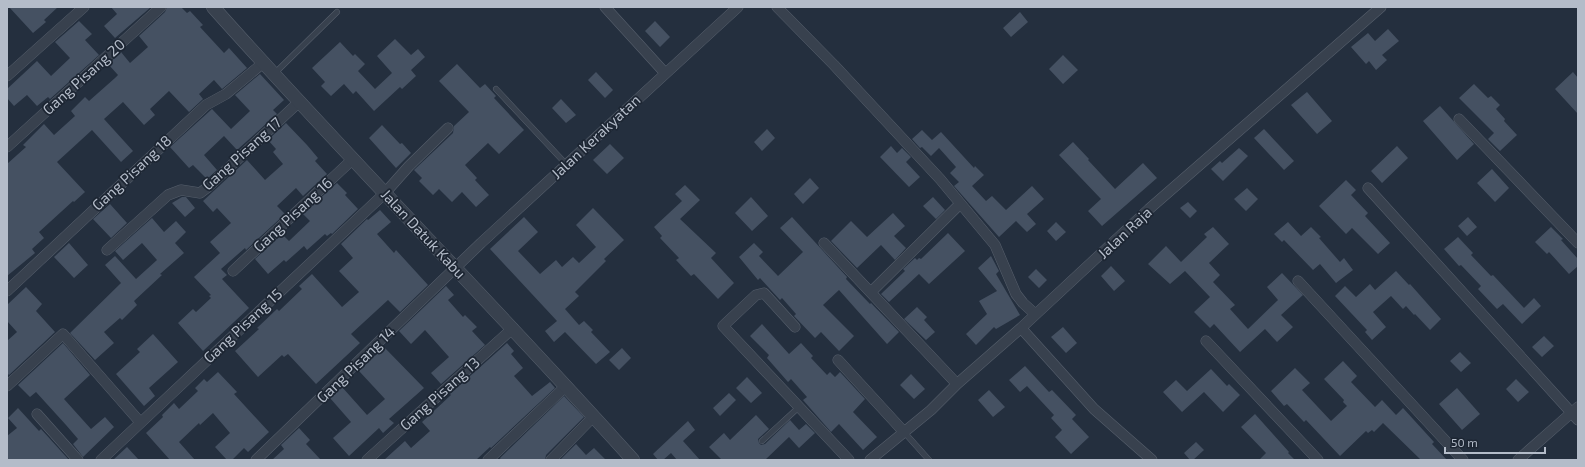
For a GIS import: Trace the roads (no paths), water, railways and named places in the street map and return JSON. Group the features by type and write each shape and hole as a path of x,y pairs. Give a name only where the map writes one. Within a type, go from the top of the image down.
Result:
{"street":[{"path":"7,76 84,7"},
{"name":"Gang Pisang 20","path":"7,147 161,7"},
{"name":"Jalan Datuk Kabu","path":"214,7 298,102 512,328 633,460"},
{"path":"606,7 665,73"},
{"name":"Jalan Kerakyatan","path":"456,269 566,164 738,7"},
{"path":"778,7 935,174 995,245 1016,294 1035,314"},
{"name":"Jalan Raja","path":"870,460 931,410 957,384 1021,328 1171,190 1380,7"},
{"name":"Gang Pisang 18","path":"7,290 206,104 226,94 263,63"},
{"name":"Gang Pisang 17","path":"107,250 168,195 181,190 200,193 208,188 298,102"},
{"path":"1459,119 1578,244"},
{"name":"Gang Pisang 15","path":"101,460 385,193 409,166 448,128"},
{"name":"Gang Pisang 16","path":"233,271 353,159"},
{"path":"1368,188 1576,413 1518,460"},
{"path":"871,292 960,204"},
{"path":"824,244 957,384"},
{"name":"Gang Pisang 14","path":"256,460 456,269"},
{"path":"1298,281 1463,460"},
{"path":"795,327 764,293 756,294 723,326 849,460"},
{"name":"Gang Pisang 13","path":"367,460 512,328"},
{"path":"1021,328 1094,409 1152,460"},
{"path":"7,386 63,334 140,422"},
{"path":"1206,341 1318,460"},
{"path":"838,360 904,432"},
{"path":"488,460 566,386"},
{"path":"37,414 78,460"},
{"path":"551,460 594,416"}],"lane":[{"path":"274,74 337,12"},
{"path":"496,89 566,164"},
{"path":"762,441 799,407"},
{"path":"904,432 930,460"}]}
